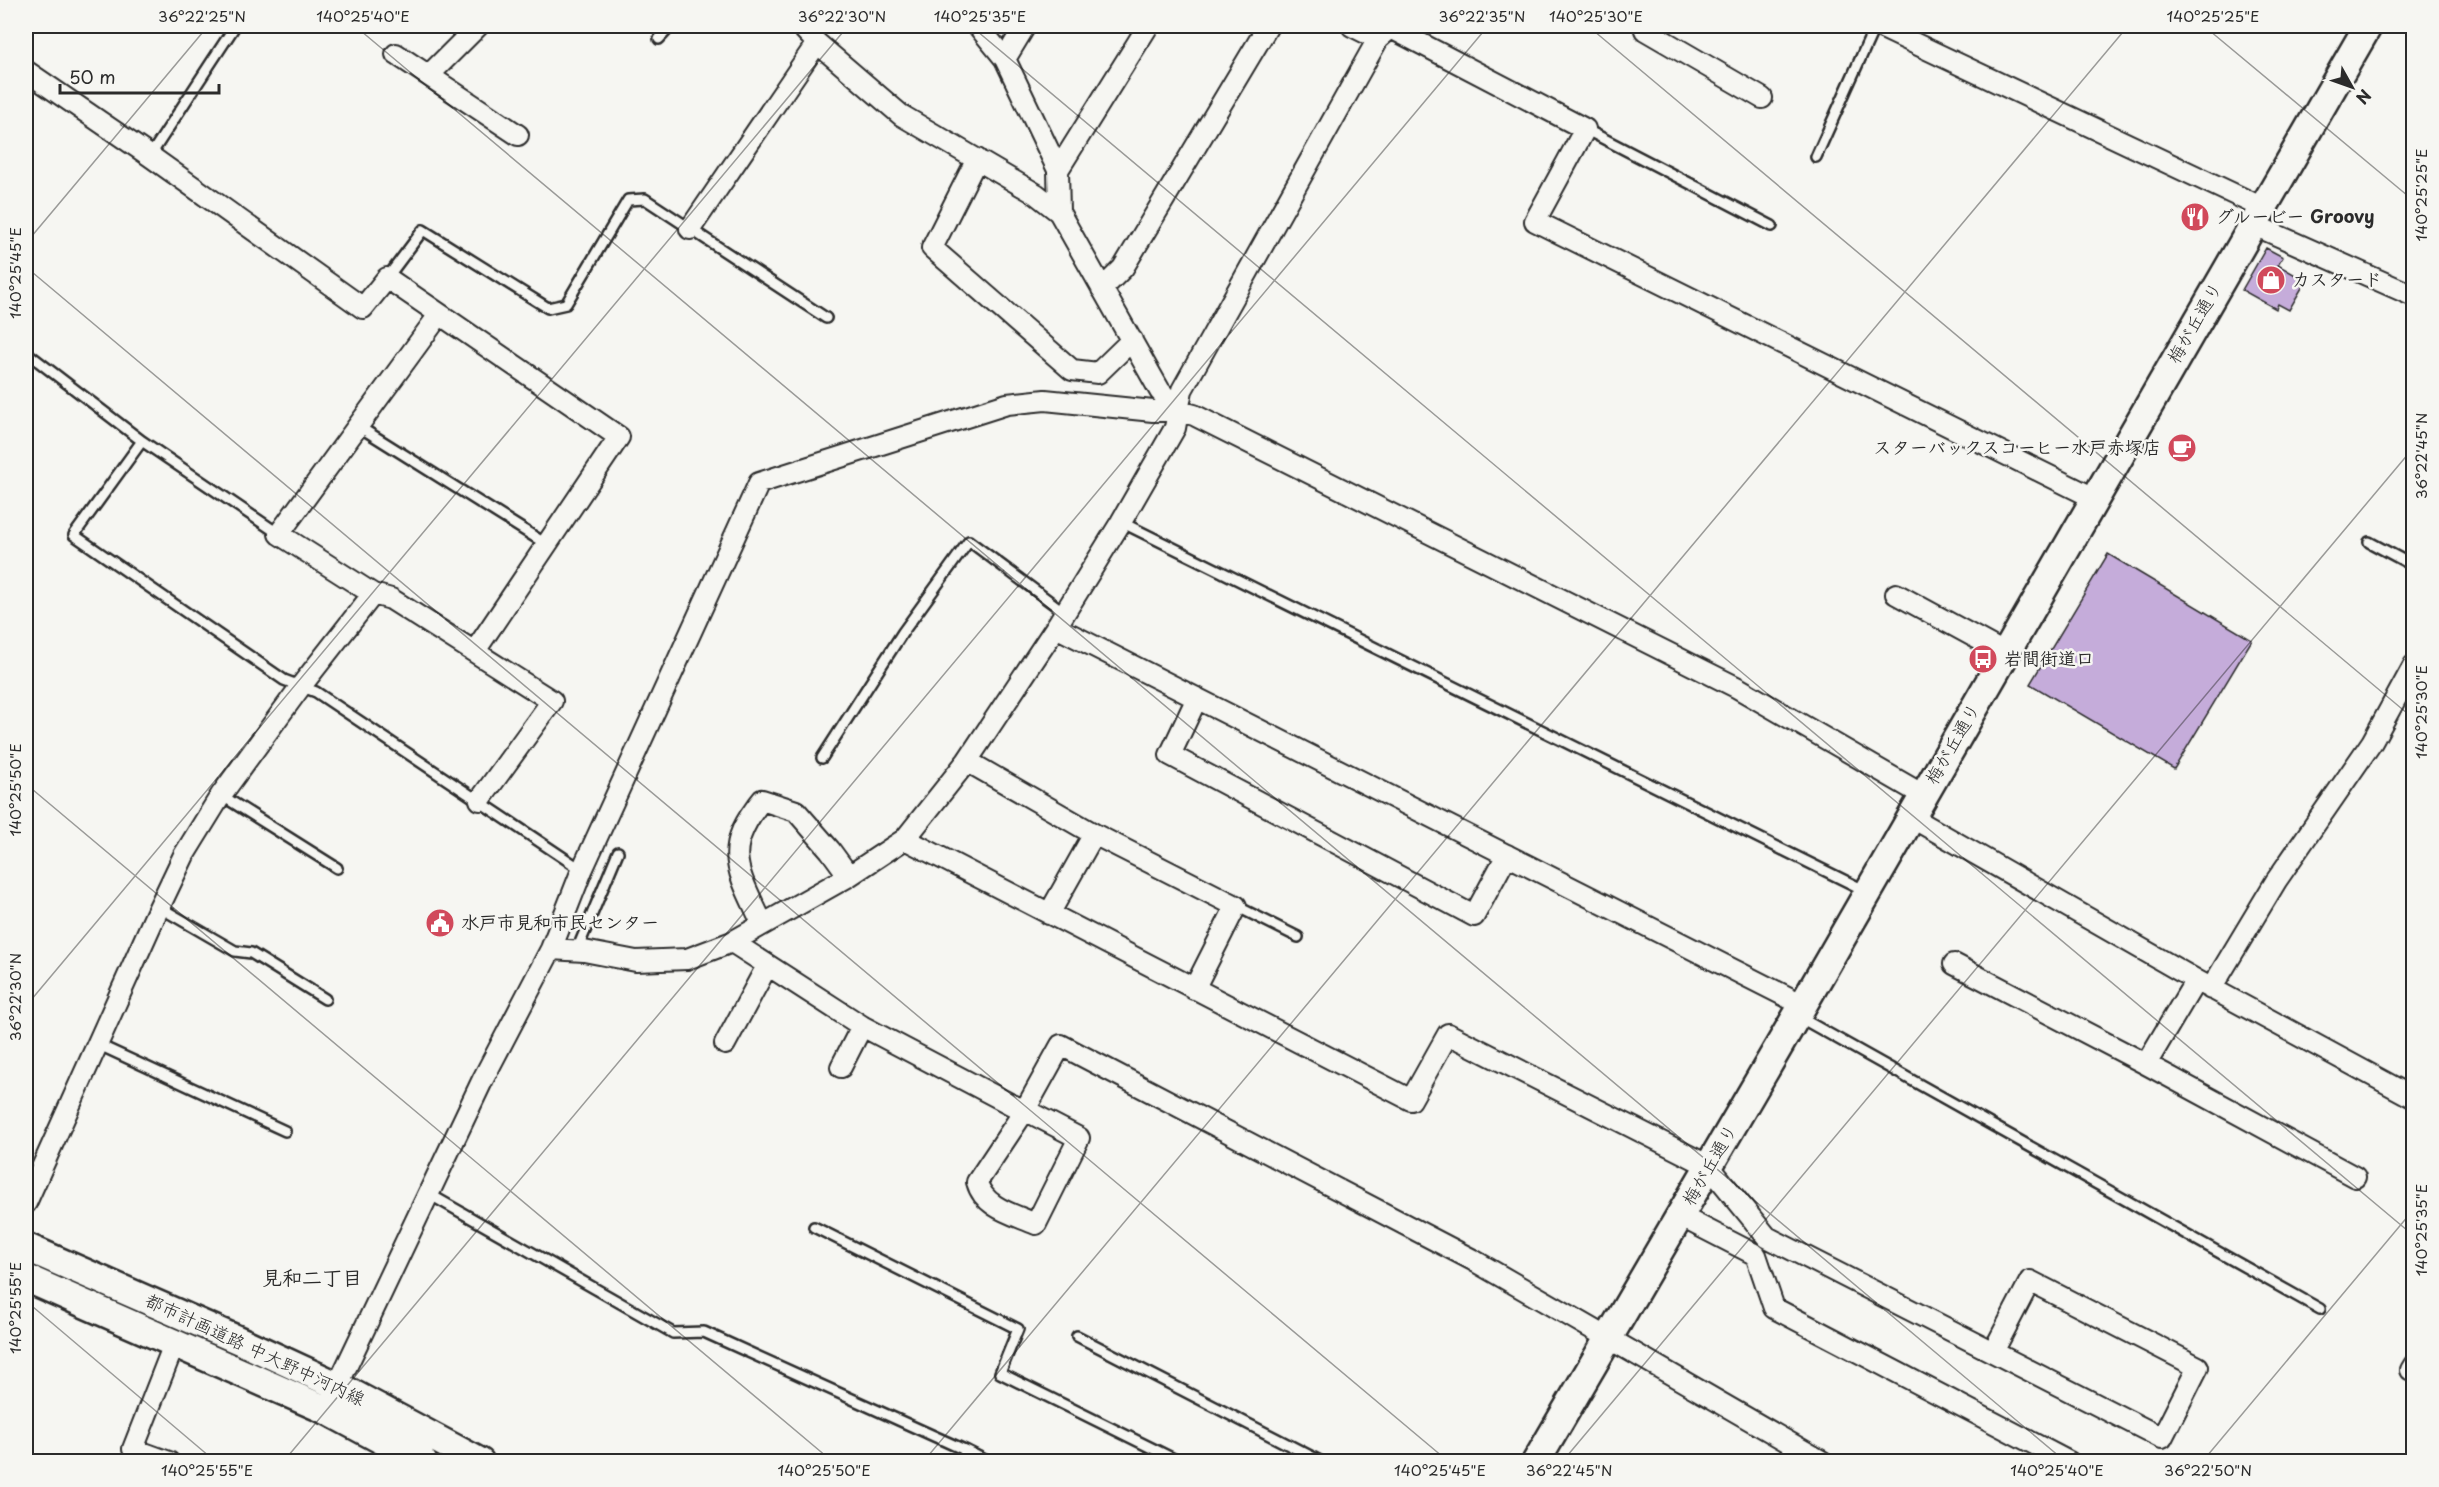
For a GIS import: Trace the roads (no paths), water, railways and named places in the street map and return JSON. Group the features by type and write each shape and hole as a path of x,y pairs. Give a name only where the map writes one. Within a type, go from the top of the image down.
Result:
{"street":[{"path":"429,75 478,26"},
{"path":"801,26 901,115 1036,194 1059,212 1160,391 1179,411"},
{"path":"978,26 1005,58 1058,170 1059,212"},
{"path":"1005,58 1025,26"},
{"path":"1058,170 1148,26"},
{"path":"1102,289 1123,268 1268,26"},
{"path":"1352,26 1388,31 1585,129 1535,221 2094,498"},
{"path":"1876,26 2257,215 2414,296"},
{"path":"1643,27 1762,99"},
{"name":"梅が丘通り","path":"1536,1461 2006,654 2257,215 2359,28"},
{"path":"551,949 577,950 636,961 687,959 732,942 762,923 849,876 905,839 967,761 1060,620 1121,522 1147,472 1175,428 1182,390 1388,31"},
{"path":"690,229 817,42"},
{"path":"396,54 518,135"},
{"path":"26,71 150,156 363,308 387,278 619,437 475,651"},
{"path":"977,159 932,248 1072,370 1098,373 1132,340"},
{"path":"439,315 279,534 373,594 391,599 552,701 480,800"},
{"path":"326,1410 483,1079 551,949 582,870 759,483 1007,404 1045,400 1153,411 1179,411 1194,415 1737,688 1917,806 2204,985 2414,1098"},
{"path":"26,1203 184,855 221,795 301,686 373,594"},
{"path":"1896,594 2006,654"},
{"path":"1060,620 1197,698 1507,855 1800,1011"},
{"path":"2146,1064 2204,985 2372,741 2414,665"},
{"path":"1197,698 1170,754 1474,916 1507,855"},
{"path":"967,761 1094,834 1236,906 1194,989"},
{"path":"762,923 740,876 735,852 746,820 762,800 796,811 849,876"},
{"path":"1049,914 1094,834"},
{"path":"905,839 1411,1100 1448,1034 1709,1166 1767,1237 2162,1438 2198,1367 2030,1281 1993,1352"},
{"path":"732,942 862,1026 1012,1105 1025,1110 1079,1138 1036,1224 990,1204 980,1193 977,1182 1025,1110 1061,1045 1473,1260 1610,1336 1824,1461"},
{"path":"1954,964 2355,1177"},
{"path":"725,1044 767,966"},
{"path":"841,1067 862,1026"},
{"path":"1680,1216 1756,1255 1774,1308 2069,1461"},
{"name":"都市計画道路 中大野中河内線","path":"26,1247 338,1386 480,1461"},
{"name":"都市計画道路 中大野中河内線","path":"26,1278 326,1410 423,1461"},
{"path":"169,1461 133,1449 175,1342"}],"lane":[{"path":"150,156 234,26"},
{"path":"659,39 671,26"},
{"path":"1816,157 1876,26"},
{"path":"1585,129 1772,226"},
{"path":"387,278 423,230 548,308 566,304 628,200 645,199 826,318"},
{"path":"26,352 142,441 279,534"},
{"path":"358,426 546,544"},
{"path":"142,441 74,534 284,680 316,692 582,870"},
{"path":"1121,522 1868,892"},
{"path":"822,758 903,632 969,541 1060,620"},
{"path":"2369,542 2414,566"},
{"path":"221,795 337,868"},
{"path":"577,950 618,852"},
{"path":"1236,906 1298,938"},
{"path":"159,907 235,951 251,953 326,999"},
{"path":"1800,1011 2320,1309"},
{"path":"97,1044 285,1131"},
{"path":"429,1194 673,1333 704,1332 988,1461"},
{"path":"814,1227 1018,1329 1000,1373 1180,1461"},
{"path":"1077,1336 1322,1461"},
{"path":"960,1461 967,1451"}],"place":[{"name":"グルービー Groovy","path":"2195,217"},
{"name":"カスタード","path":"2271,280"},
{"name":"スターバックスコーヒー水戸赤塚店","path":"2182,448"},
{"name":"岩間街道口","path":"1983,659"},
{"name":"水戸市見和市民センター","path":"440,923"}],"district":[{"name":"見和二丁目","path":"312,1278"}]}
